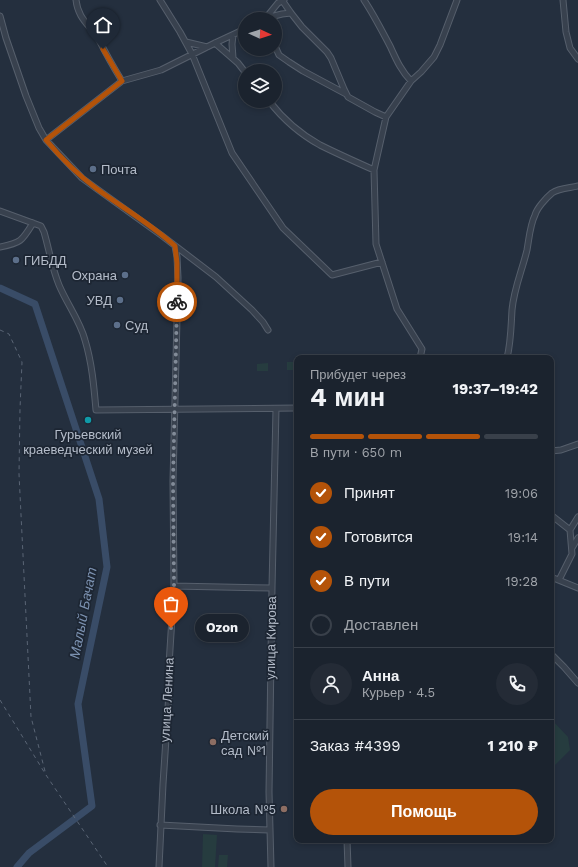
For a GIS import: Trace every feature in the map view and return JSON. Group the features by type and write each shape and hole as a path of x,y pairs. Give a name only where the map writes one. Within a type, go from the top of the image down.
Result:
{"street":[{"path":"76,0 80,16 98,39 122,81"},
{"path":"160,0 192,54 232,153 283,228 332,275 382,262"},
{"path":"271,12 282,0 291,13 327,52 346,94"},
{"path":"364,0 374,16 399,66 411,81"},
{"path":"421,355 422,349 397,308 376,244 374,170 386,117 411,81 434,57 457,0"},
{"path":"563,0 566,32 570,48 578,59"},
{"path":"282,14 291,13"},
{"path":"0,16 26,96 35,119 46,140 82,178 208,270 238,296 263,322 268,330"},
{"path":"46,140 122,81 160,70 238,32"},
{"path":"233,35 233,58"},
{"path":"186,42 207,47"},
{"path":"215,43 238,64"},
{"path":"280,56 303,71 386,117"},
{"path":"275,108 286,120 314,141 374,170"},
{"path":"507,355 514,297 534,216 552,193 558,190 578,186"},
{"path":"0,211 15,215 41,226 44,232 58,282 81,328 85,340 92,374 96,410 294,408"},
{"path":"0,247 19,242 33,223"},
{"name":"улица Ленина","path":"159,867 160,825 169,693 169,665 174,586 173,481 178,278 175,246"},
{"name":"улица Кирова","path":"271,867 269,792 276,409"},
{"path":"554,451 578,444"},
{"path":"554,517 570,530"},
{"path":"559,580 571,557 572,549 570,530 578,517"},
{"path":"572,549 578,538"},
{"path":"554,578 578,588"},
{"path":"174,586 272,588"},
{"path":"554,657 578,683"},
{"path":"160,825 269,830"},
{"path":"347,843 348,867"}],"green space":[{"path":"287,362 294,362 294,370 287,370"},
{"path":"268,363 268,371 257,371 257,364"},
{"path":"554,722 568,737 570,750 555,765"},
{"path":"203,834 217,835 215,867 202,867"},
{"path":"219,855 228,855 227,867 218,867"}],"waterway":[{"name":"Малый Бачат","path":"0,288 35,304 99,499 107,567 78,704 92,806 29,853 17,867"}],"railway":[{"path":"0,330 9,334 22,362 19,474 31,717 46,775"},
{"path":"0,700 46,775 108,867"}],"way so far":[{"path":"171,628 174,586 173,481 177,302"}],"place":[{"name":"Почта","path":"93,169"},
{"name":"ГИБДД","path":"16,260"},
{"name":"Охрана","path":"125,275"},
{"name":"УВД","path":"120,300"},
{"name":"Суд","path":"117,325"},
{"name":"Гурьевский краеведческий музей","path":"88,420"},
{"name":"Ozon","path":"171,628"},
{"name":"Детский сад №1","path":"213,742"},
{"name":"Школа №5","path":"284,809"}],"route":[{"path":"103,49 122,81 46,140 82,178 175,246 178,278 177,302"}]}
